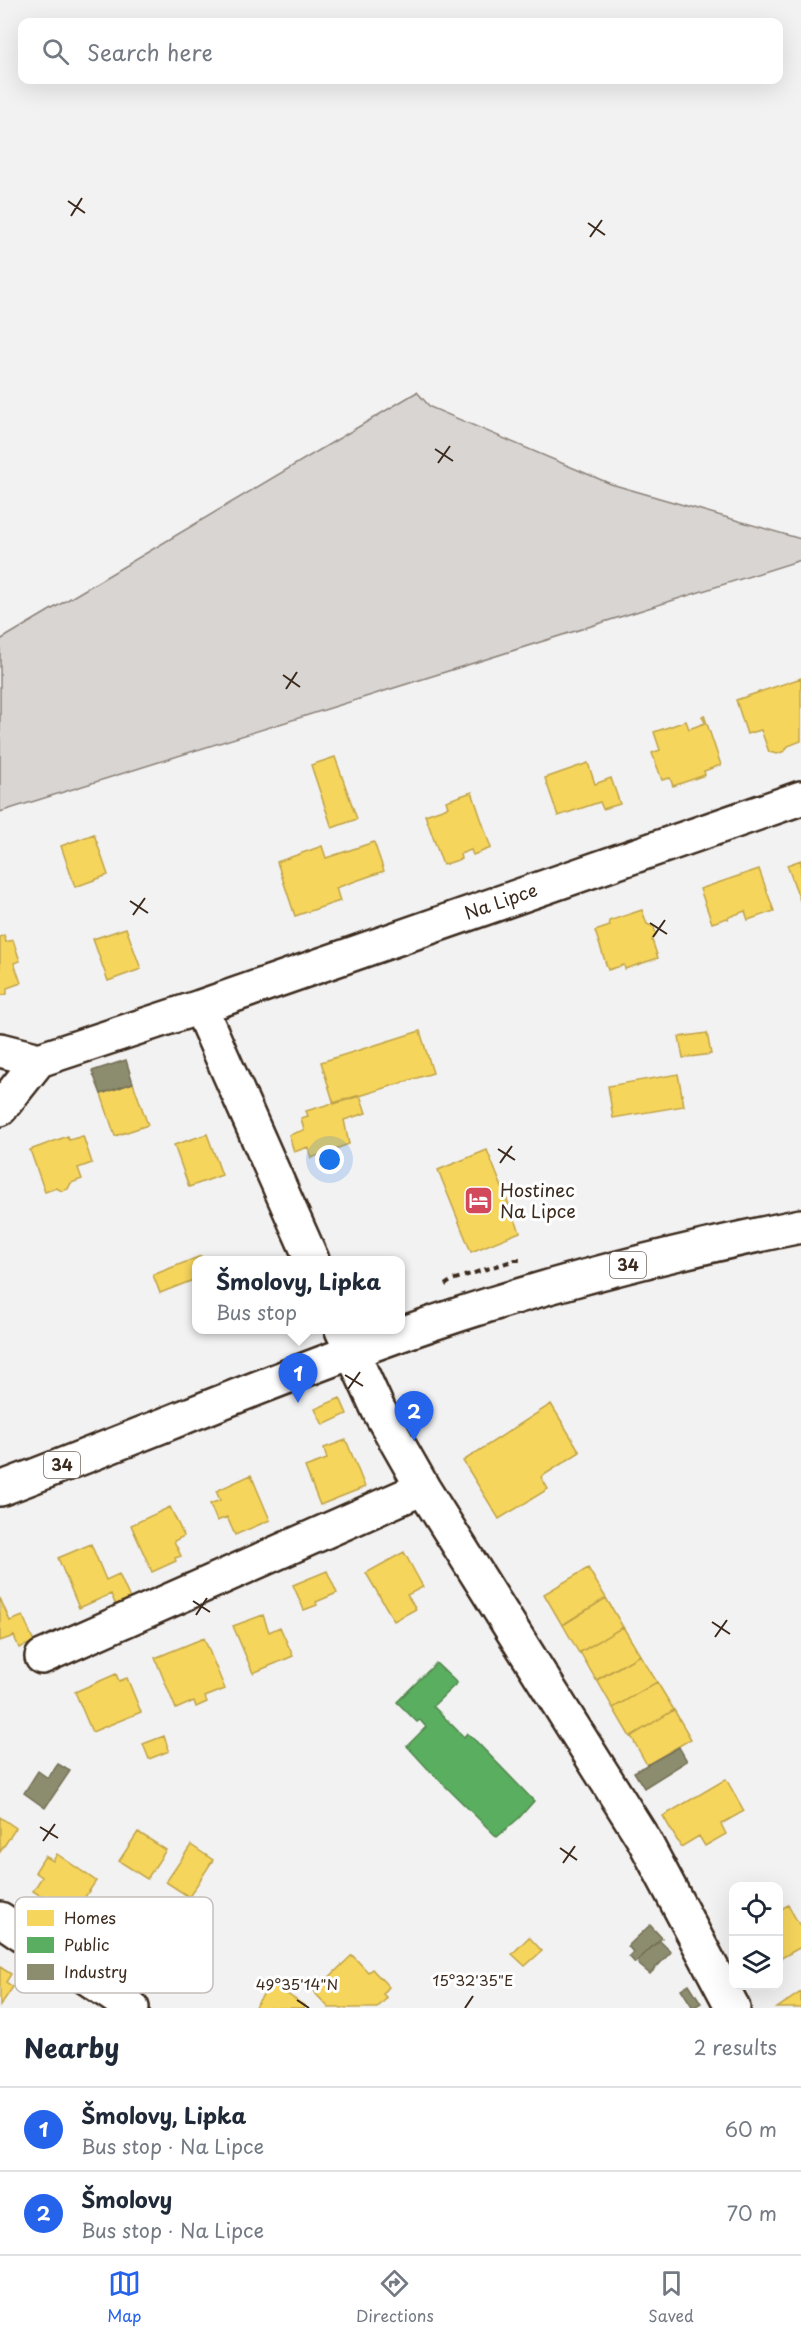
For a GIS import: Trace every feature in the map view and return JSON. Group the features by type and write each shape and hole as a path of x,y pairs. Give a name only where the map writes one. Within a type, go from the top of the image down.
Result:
{"street":[{"name":"Na Lipce","path":"39,1060 200,1007 801,798"},
{"path":"200,1007 310,1256"},
{"path":"0,1050 39,1060 0,1109"},
{"name":"34","path":"405,1326 616,1269 801,1226"},
{"name":"34","path":"0,1489 125,1442 347,1341 375,1334"},
{"path":"347,1341 378,1409 423,1488 644,1840 733,2008"},
{"path":"42,1657 423,1488"},
{"path":"0,1919 15,1929"},
{"path":"110,1993 132,2008"}],"shaded area":[{"path":"417,392 430,407 611,484 801,539 801,560 0,812 0,640"}],"building: Homes":[{"path":"801,678 801,741 777,754 769,752 761,730 747,734 736,700"},
{"path":"704,715 721,765 704,771 705,775 673,786 670,778 662,780 652,753 660,750 654,732 686,721 689,729 705,723 702,716"},
{"path":"335,757 357,819 332,828 311,765"},
{"path":"588,763 595,784 611,778 620,804 603,809 600,802 558,816 545,778"},
{"path":"472,792 491,848 473,855 471,850 460,854 461,859 443,865 425,815 448,807 446,801"},
{"path":"94,834 108,875 75,887 61,846"},
{"path":"374,842 384,871 336,888 340,901 295,916 277,862 322,846 326,858"},
{"path":"801,860 801,903 787,865"},
{"path":"759,869 774,911 748,920 745,911 712,923 700,889"},
{"path":"642,910 647,924 654,927 656,934 652,940 658,958 625,969 624,965 608,970 595,931 610,926 609,921"},
{"path":"126,928 141,969 108,981 93,939"},
{"path":"4,935 6,942 13,940 20,961 14,963 21,983 7,988 7,994 0,996 0,937"},
{"path":"420,1031 433,1073 334,1104 321,1062"},
{"path":"707,1033 711,1054 683,1058 679,1037"},
{"path":"678,1074 684,1106 613,1118 608,1086"},
{"path":"133,1083 148,1125 115,1136 101,1094"},
{"path":"360,1095 366,1113 344,1120 349,1144 311,1158 308,1147 294,1152 289,1135 304,1130 301,1118 308,1116 306,1111"},
{"path":"207,1134 222,1175 189,1187 174,1145"},
{"path":"68,1136 69,1140 83,1136 92,1163 78,1168 82,1179 71,1183 68,1189 62,1191 56,1188 45,1192 30,1150"},
{"name":"Hostinec Na Lipce","path":"487,1150 520,1232 471,1252 438,1170"},
{"path":"192,1260 192,1281 160,1293 153,1275"},
{"path":"340,1398 347,1414 323,1425 315,1409"},
{"path":"551,1404 580,1452 541,1477 548,1489 499,1519 463,1461"},
{"path":"346,1440 365,1487 320,1505 305,1467 327,1459 324,1448"},
{"path":"251,1475 270,1520 235,1535 227,1517 217,1521 210,1504 220,1500 216,1491"},
{"path":"170,1507 184,1536 174,1541 181,1556 175,1558 176,1561 152,1572 131,1525"},
{"path":"91,1544 106,1580 119,1574 131,1601 117,1608 111,1594 79,1608 58,1558"},
{"path":"404,1552 423,1587 407,1595 416,1609 394,1621 366,1573"},
{"path":"588,1568 606,1598 562,1625 544,1594"},
{"path":"327,1571 337,1593 304,1610 293,1585"},
{"path":"0,1598 10,1621 23,1616 34,1642 19,1648 14,1636 0,1641"},
{"path":"606,1598 623,1627 579,1653 563,1625"},
{"path":"263,1615 269,1632 280,1627 293,1656 253,1673 233,1626"},
{"path":"623,1627 640,1655 596,1680 580,1652"},
{"path":"204,1638 225,1689 205,1697 207,1702 196,1707 194,1701 176,1709 155,1658"},
{"path":"640,1655 657,1682 613,1708 597,1680"},
{"path":"116,1674 119,1681 127,1678 141,1712 92,1732 75,1692"},
{"path":"657,1682 674,1710 630,1737 613,1708"},
{"path":"674,1710 691,1739 647,1765 631,1736"},
{"path":"164,1736 169,1751 149,1759 143,1744"},
{"path":"726,1779 744,1811 721,1824 726,1834 705,1846 699,1836 681,1847 663,1816"},
{"path":"0,1817 16,1828 0,1852"},
{"path":"138,1832 166,1850 147,1879 119,1861"},
{"path":"191,1845 213,1860 189,1897 166,1882"},
{"path":"57,1854 96,1881 85,1897 42,1897 33,1891 42,1877 35,1872 45,1856 53,1861"},
{"path":"788,1905 801,1928 801,1947 783,1957 783,1936 783,1908"},
{"path":"529,1937 542,1951 525,1966 512,1954"},
{"path":"352,1955 368,1972 372,1969 389,1987 383,1994 387,1998 377,2008 329,2008 314,1992"},
{"path":"0,1967 11,1974 6,1982 13,1987 0,2006"},
{"path":"271,1983 305,2006 304,2008 254,2008"},
{"path":"801,1992 801,2008 777,2008"}],"building: Public":[{"path":"436,1663 457,1683 433,1706 464,1737 467,1733 473,1738 534,1801 497,1837 407,1746 426,1727 420,1720 417,1722 397,1702"}],"building: Industry":[{"path":"126,1060 133,1083 101,1094 92,1071"},
{"path":"679,1747 687,1761 644,1788 634,1772"},
{"path":"58,1764 70,1771 45,1808 24,1793 38,1771 48,1778"},
{"path":"650,1925 662,1938 635,1963 629,1956 633,1952 628,1946"},
{"path":"659,1940 671,1952 650,1974 637,1961"},
{"path":"689,1984 701,2003 693,2008 681,1989"}],"place":[{"name":"Hostinec Na Lipce","path":"479,1201"},
{"name":"Šmolovy, Lipka","path":"298,1403"},
{"name":"Šmolovy","path":"414,1441"}]}
